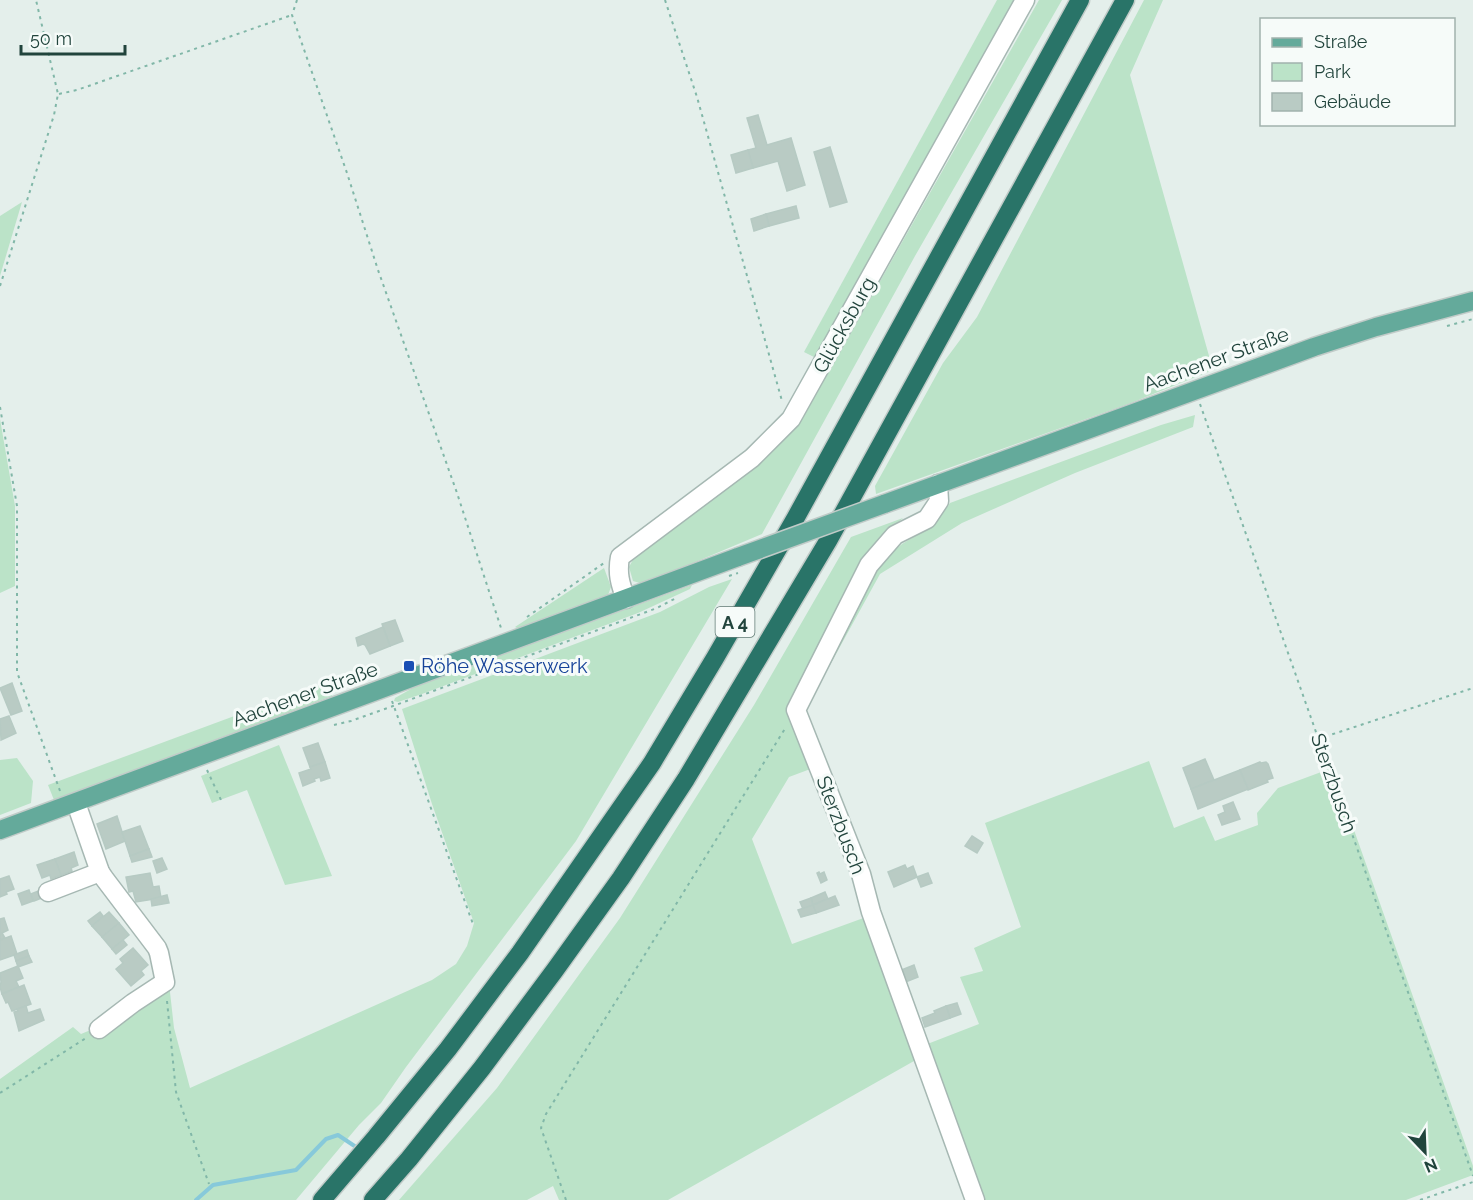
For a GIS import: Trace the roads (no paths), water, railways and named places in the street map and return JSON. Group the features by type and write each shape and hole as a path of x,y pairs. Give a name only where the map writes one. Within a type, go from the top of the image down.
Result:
{"highway":[{"name":"A 4","path":"322,1200 455,1040 520,953 652,763 795,519 1080,0"},
{"name":"A 4","path":"373,1200 482,1068 621,878 686,779 828,541 1125,0"}],"main road":[{"name":"Aachener Straße","path":"0,831 1194,390 1376,327 1473,301"}],"street":[{"name":"Glücksburg","path":"626,599 620,583 618,568 620,557 752,458 791,419 1025,0"},
{"name":"Sterzbusch","path":"938,484 939,501 927,519 896,535 869,565 796,710 861,874 871,912 975,1200"},
{"path":"71,804 100,872 157,948 165,982 99,1029"},
{"path":"48,892 100,872"}],"waterway":[{"path":"196,1200 213,1185 296,1170 326,1139 338,1135 359,1149"}],"place":[{"name":"Röhe Wasserwerk","path":"409,666"}]}
